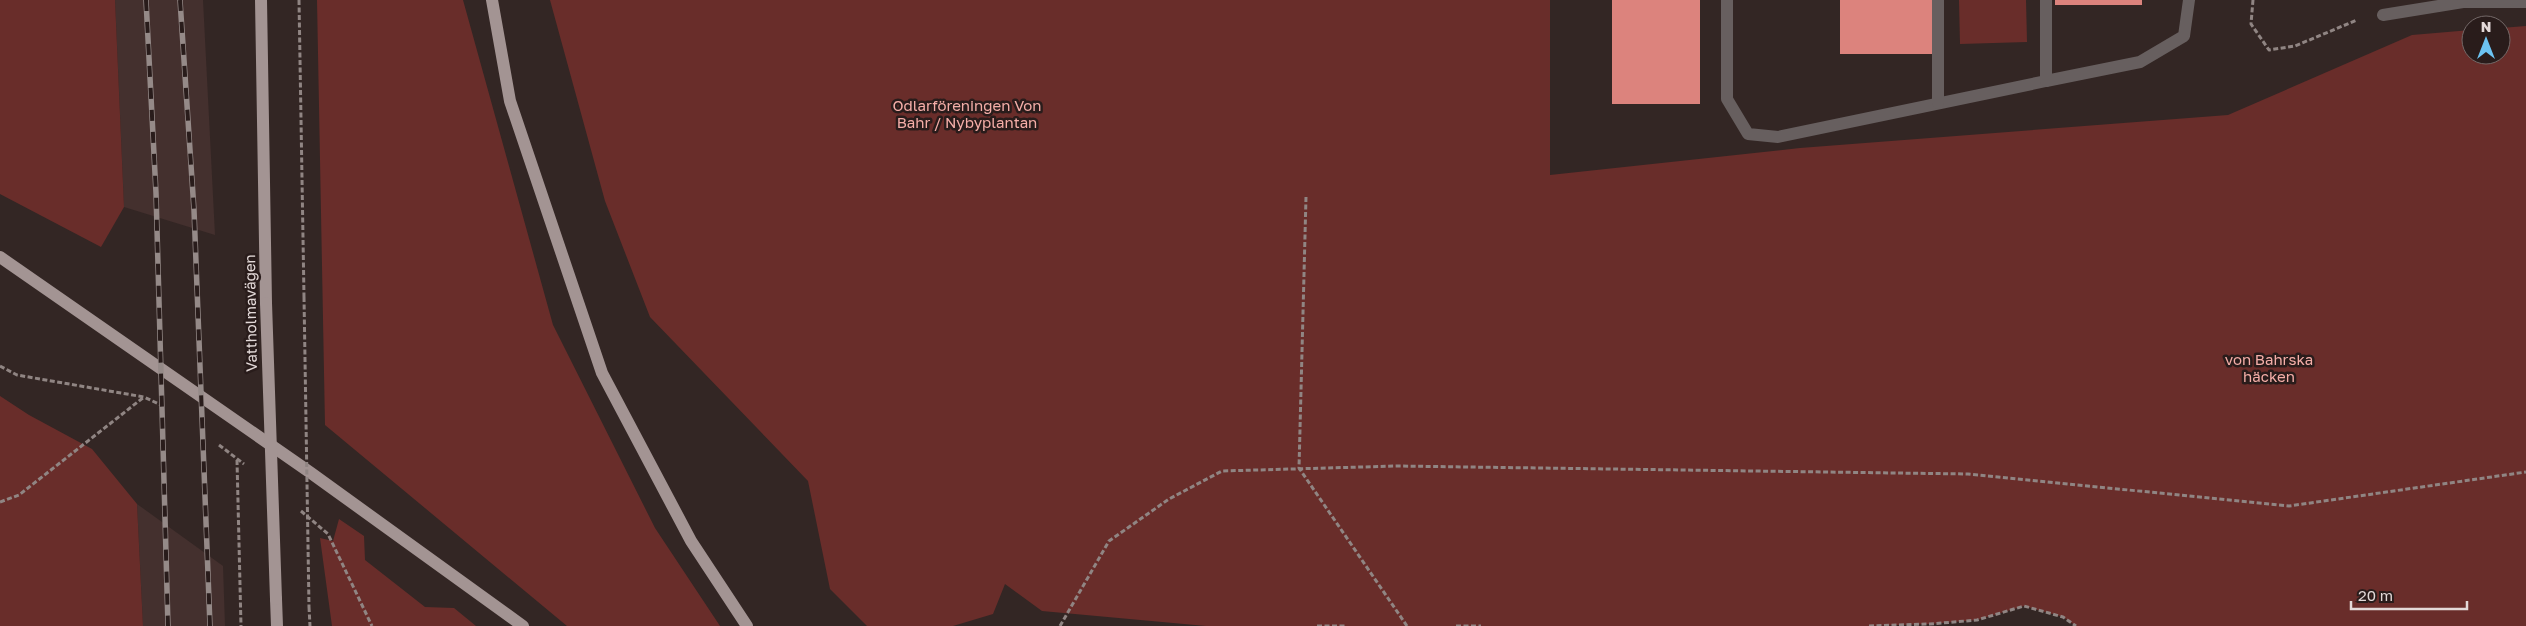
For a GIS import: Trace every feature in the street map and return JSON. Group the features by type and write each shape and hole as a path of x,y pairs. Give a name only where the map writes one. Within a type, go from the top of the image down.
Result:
{"main road":[{"name":"Vattholmavägen","path":"261,0 266,303 277,626"},
{"path":"492,0 510,101 602,373 691,541 747,626"},
{"path":"0,257 303,468 523,626"}],"lane":[{"path":"1727,0 1727,99 1748,134 1778,137 2140,62 2184,36 2189,0"},
{"path":"1938,0 1938,103"},
{"path":"2046,0 2046,81"},
{"path":"2384,15 2463,2 2526,2"}],"path":[{"path":"299,0 308,607 310,626"},
{"path":"2253,0 2251,24 2269,50 2295,46 2350,22 2384,15"},
{"path":"1306,197 1299,468 1408,626"},
{"path":"0,366 16,375 144,397 165,406"},
{"path":"0,502 19,495 144,397"},
{"path":"216,442 245,465"},
{"path":"237,459 241,626"},
{"path":"1060,626 1108,541 1169,499 1222,471 1397,466 1968,474 2289,506 2526,472"},
{"path":"298,509 328,534 372,626"},
{"path":"1869,626 1977,620 2024,606 2063,617 2076,626"},
{"path":"1317,626 1345,626"},
{"path":"1456,626 1481,626"}],"shaded area":[{"path":"115,0 203,0 215,235 124,207"},
{"path":"137,504 223,566 225,626 143,626"}],"green space":[{"path":"0,0 115,0 124,207 101,247 0,194"},
{"path":"317,0 463,0 553,325 655,528 720,626 567,626 325,425"},
{"name":"von Bahrska häcken","path":"550,0 1550,0 1550,175 1800,148 2228,115 2412,35 2461,31 2461,65 2511,65 2511,27 2526,26 2526,626 2076,626 2063,617 2024,606 1977,620 1869,626 1206,626 1042,611 1005,584 993,614 953,626 867,626 830,589 808,481 650,317 605,201"},
{"path":"1959,0 2026,0 2027,42 1960,44"},
{"path":"0,396 29,415 92,449 137,504 143,626 0,626"},
{"path":"339,519 364,536 365,560 425,607 454,608 476,626 332,626 320,538 333,541"}],"building":[{"path":"1612,0 1700,0 1700,104 1612,104"},
{"path":"1840,0 1932,0 1932,54 1840,54"},
{"path":"2055,0 2142,0 2142,5 2055,5"}],"railway":[{"path":"146,0 156,193 168,626"},
{"path":"180,0 194,210 210,626"}],"park label":[{"name":"Odlarföreningen Von Bahr / Nybyplantan","path":"967,114"}]}
